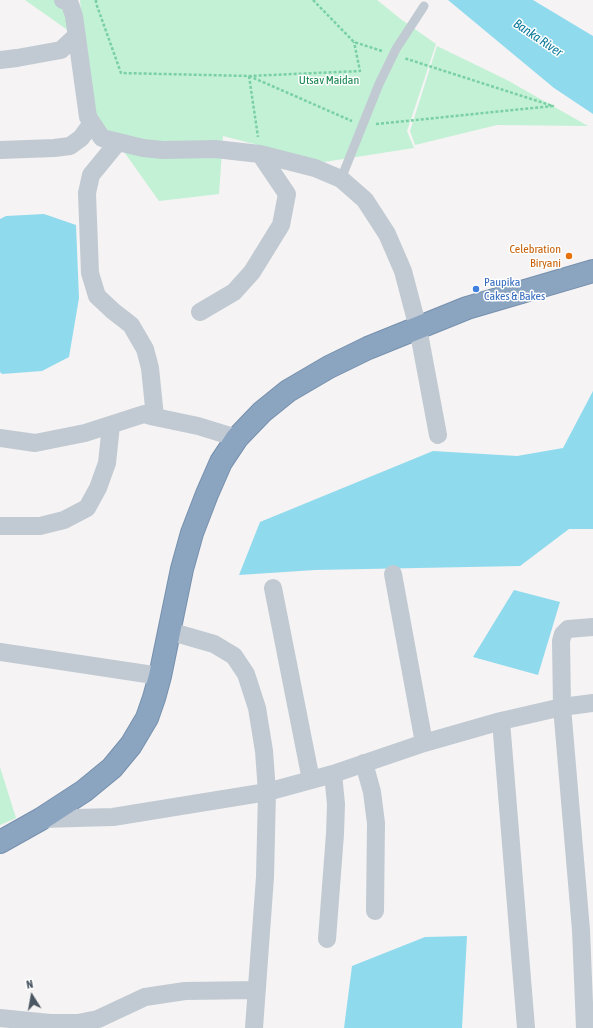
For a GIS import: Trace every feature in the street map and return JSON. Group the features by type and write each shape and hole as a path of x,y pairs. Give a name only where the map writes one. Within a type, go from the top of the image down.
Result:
{"highway":[{"path":"0,842 41,819 84,791 112,768 131,745 147,718 160,676 182,569 192,533 207,494 221,462 237,438 262,412 288,391 329,367 418,328 467,308 593,271"}],"street":[{"path":"67,0 74,16 88,117 102,138 143,148 163,150 215,149 260,154 315,168 341,179 365,200 387,234 403,271 418,328 438,435"},
{"path":"0,60 61,50 76,36"},
{"path":"0,150 70,146 81,138 92,123"},
{"path":"118,142 91,175 87,193 90,273 96,296 131,325 145,349 150,368 155,417"},
{"path":"200,312 234,292 252,272 281,224 287,194 260,154"},
{"path":"0,438 35,444 85,433 144,414 198,426 237,438"},
{"path":"0,526 40,526 64,520 86,508 98,488 107,463 110,425"},
{"path":"393,574 424,743"},
{"path":"272,588 311,780"},
{"path":"585,1028 581,930 562,707 561,641 563,634 568,629 593,627"},
{"path":"169,631 214,644 234,656 246,674 257,708 264,751 267,792 266,877 254,1028"},
{"path":"0,652 160,676"},
{"path":"41,819 113,817 267,792 333,774 424,743 501,721 562,707 593,704"},
{"path":"501,721 526,1028"},
{"path":"364,763 372,792 376,823 375,912"},
{"path":"327,939 335,834 336,804 333,774"},
{"path":"0,1018 50,1023 78,1023 98,1019 145,997 185,991 257,990"}],"lane":[{"path":"341,179 361,125 393,54 424,6"}],"path":[{"path":"96,0 121,73 250,76 360,71 354,42"},
{"path":"250,76 361,125 553,106 354,42 313,0"},
{"path":"250,76 260,154"}],"green space":[{"path":"25,0 74,0 76,36"},
{"name":"Utsav Maidan","path":"80,0 377,0 436,44 407,131 414,148 324,162 223,136 219,194 159,201 112,135 90,111"},
{"path":"437,46 507,80 588,126 497,125 415,145 410,131"},
{"path":"0,767 16,818 0,825"}],"water":[{"name":"Banka River","path":"448,0 533,0 593,36 593,114 554,88"},
{"path":"44,214 76,225 79,298 69,357 42,371 2,374 0,372 0,219 6,216"},
{"path":"593,391 593,529 569,529 520,566 315,570 239,575 260,522 433,451 517,456 563,448"},
{"path":"514,590 560,602 538,675 473,657"},
{"path":"467,936 462,1028 344,1028 352,966 425,937"}],"place":[{"name":"Celebration Biryani","path":"569,256"},
{"name":"Paupika Cakes & Bakes","path":"476,289"}]}
